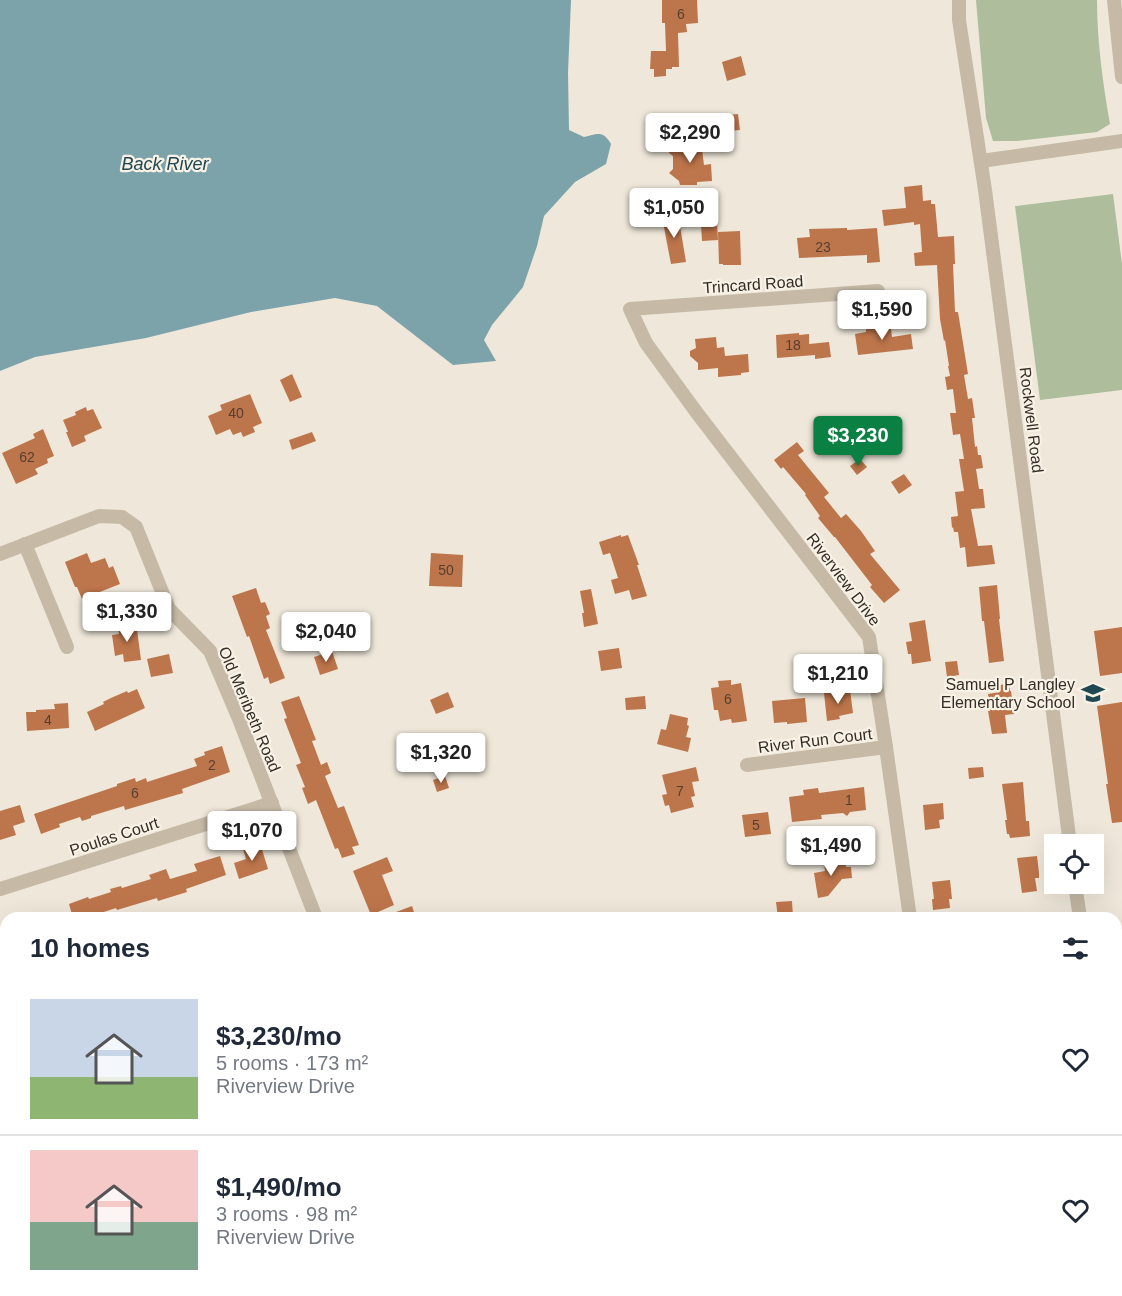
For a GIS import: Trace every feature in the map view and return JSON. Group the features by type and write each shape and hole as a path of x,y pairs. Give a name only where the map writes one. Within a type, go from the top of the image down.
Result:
{"street":[{"name":"Rockwell Road","path":"959,0 959,20 981,161 1069,834"},
{"path":"1114,0 1122,77"},
{"path":"981,161 1122,141"},
{"name":"Trincard Road","path":"630,309 878,291"},
{"name":"Riverview Drive","path":"630,309 646,343 869,638 909,912"},
{"name":"Old Meribeth Road","path":"0,554 99,516 122,517 136,527 170,609 210,651 239,719 314,912"},
{"path":"25,544 67,647"},
{"name":"River Run Court","path":"747,765 886,747"},
{"name":"Poulas Court","path":"0,890 272,803"},
{"path":"1076,894 1079,912"}],"green space":[{"path":"976,0 1097,0 1101,62 1110,124 1097,132 1017,141 993,141 986,118"},
{"path":"1113,194 1122,264 1122,390 1040,400 1015,206"}],"water":[{"name":"Back River","path":"0,0 571,0 568,73 569,130 584,137 599,134 605,137 611,144 606,164 575,182 544,216 523,287 492,325 484,340 496,361 453,365 377,306 335,298 251,312 146,338 35,357 0,371"}],"building":[{"path":"662,0 697,0 698,23 686,24 687,32 678,33 679,67 666,69 666,76 654,77 654,69 650,69 651,51 666,51"},
{"path":"741,56 746,75 727,81 722,62"},
{"path":"738,114 740,130 729,131 728,115"},
{"path":"701,142 704,165 711,164 712,181 697,182 697,185 680,185 679,181 669,173 673,169 673,156 669,153 669,147 672,144"},
{"path":"922,185 923,201 931,200 931,204 935,204 938,237 954,236 955,312 958,312 968,374 964,375 968,399 972,398 975,418 972,418 975,447 977,446 978,455 981,455 983,468 976,469 979,489 983,489 985,508 971,509 978,546 992,545 995,564 967,567 965,547 960,548 958,532 954,532 952,528 951,517 958,516 955,492 964,491 959,459 964,459 960,434 953,435 950,413 956,413 953,389 947,390 945,377 950,376 940,319 937,265 915,266 914,253 922,252 920,224 914,225 914,222 884,226 882,210 906,208 904,187"},
{"path":"678,214 686,262 671,264 662,217"},
{"path":"717,223 718,240 702,241 701,225"},
{"path":"847,228 847,230 877,228 880,262 867,263 867,255 799,258 797,238 810,237 809,229"},
{"path":"740,231 741,265 719,264 718,232"},
{"path":"888,325 892,337 911,334 913,349 858,355 855,334 866,332 866,328"},
{"path":"799,333 799,335 809,334 809,344 829,342 831,357 815,359 815,355 777,358 776,335"},
{"path":"716,337 717,348 724,347 725,356 748,354 749,372 718,377 718,368 698,370 698,363 690,356 690,351 696,348 695,339"},
{"path":"292,374 302,397 290,402 280,380"},
{"path":"250,394 262,423 253,427 255,432 243,437 241,432 233,435 230,429 216,435 208,416 222,410 220,405"},
{"path":"86,407 87,411 93,409 102,428 84,436 86,441 72,447 63,420 76,415 75,412"},
{"path":"43,429 54,456 47,459 48,463 35,469 38,474 16,484 2,453 35,438 33,434"},
{"path":"312,432 316,441 292,450 289,440"},
{"path":"797,442 804,451 798,455 829,493 824,497 841,518 846,514 861,531 875,551 870,554 900,590 884,603 818,518 820,516 806,494 774,460"},
{"path":"860,459 867,467 857,475 850,466"},
{"path":"904,474 912,485 899,494 891,482"},
{"path":"621,535 621,537 628,535 647,596 632,600 629,590 615,594 611,580 618,578 610,553 603,555 599,542"},
{"path":"87,553 91,563 105,558 109,568 113,566 120,584 82,599 65,562"},
{"path":"431,553 463,555 462,587 429,586"},
{"path":"997,585 1004,661 989,663 979,587"},
{"path":"256,588 261,603 265,602 270,614 266,616 270,628 266,630 285,678 270,684 268,677 264,679 232,596"},
{"path":"591,589 598,624 584,627 580,591"},
{"path":"925,620 931,661 912,664 906,642 912,641 909,623"},
{"path":"136,622 141,660 124,662 123,654 115,656 112,635 119,634 118,625"},
{"path":"1122,627 1122,673 1100,676 1094,631"},
{"path":"619,648 622,668 601,671 598,651"},
{"path":"332,651 338,669 320,675 314,657"},
{"path":"169,654 173,673 151,677 147,659"},
{"path":"957,661 959,675 947,677 945,662"},
{"path":"731,680 731,685 741,683 747,721 732,723 731,719 720,721 718,710 714,710 711,688 719,687 718,681"},
{"path":"1009,684 1014,714 1005,715 1007,733 992,734 988,694 1000,692 999,685"},
{"path":"137,689 145,708 95,731 87,712 111,698"},
{"path":"850,690 853,713 839,716 840,719 827,721 824,693"},
{"path":"448,692 454,707 436,714 430,700"},
{"path":"299,696 316,740 312,741 321,765 327,762 331,773 325,776 338,808 344,806 359,845 352,847 355,854 342,858 338,848 335,849 316,800 308,804 302,788 305,787 296,765 301,763 284,719 287,718 281,702"},
{"path":"645,696 646,709 626,710 625,698"},
{"path":"805,698 807,722 774,723 772,701"},
{"path":"1122,702 1122,822 1112,823 1097,706"},
{"path":"68,703 69,728 27,731 26,712 55,709 54,704"},
{"path":"670,714 688,718 687,725 689,726 686,737 691,738 688,752 657,744 661,729 666,730"},
{"path":"222,746 230,772 182,789 183,793 125,810 124,806 82,821 80,817 59,824 60,827 41,834 34,814 135,778 136,782 146,778 147,782 197,766 194,759 205,755 204,752"},
{"path":"696,767 699,781 692,782 695,796 691,797 694,807 671,813 669,805 665,806 662,795 667,794 662,775"},
{"path":"983,767 984,777 969,779 968,768"},
{"path":"445,776 449,788 437,792 433,780"},
{"path":"1023,782 1026,821 1029,821 1030,836 1010,838 1007,834 1002,784"},
{"path":"864,787 866,810 850,812 847,816 843,813 821,815 822,819 792,822 789,797 804,795 803,790 818,788 819,793"},
{"path":"943,803 944,819 939,820 940,828 925,830 923,805"},
{"path":"20,805 25,822 13,826 16,835 0,840 0,811"},
{"path":"768,812 771,834 745,837 742,815"},
{"path":"260,843 268,869 239,879 234,863 246,859 243,849"},
{"path":"220,856 226,875 186,889 187,892 158,901 157,898 104,912 71,912 69,904 111,892 110,889 121,886 122,888 151,879 149,875 166,869 170,879 197,871 194,864"},
{"path":"1037,856 1039,878 1035,878 1037,891 1022,893 1017,858"},
{"path":"387,857 393,871 382,875 394,905 378,912 370,912 353,871"},
{"path":"845,861 846,867 851,867 852,878 842,879 828,896 818,898 814,873 825,871 824,863"},
{"path":"950,880 952,899 949,899 950,908 933,910 932,882"},
{"path":"792,901 793,912 777,912 776,902"},
{"path":"412,906 414,912 396,912"}],"place":[{"name":"Samuel P Langley Elementary School","path":"1093,693"}]}
